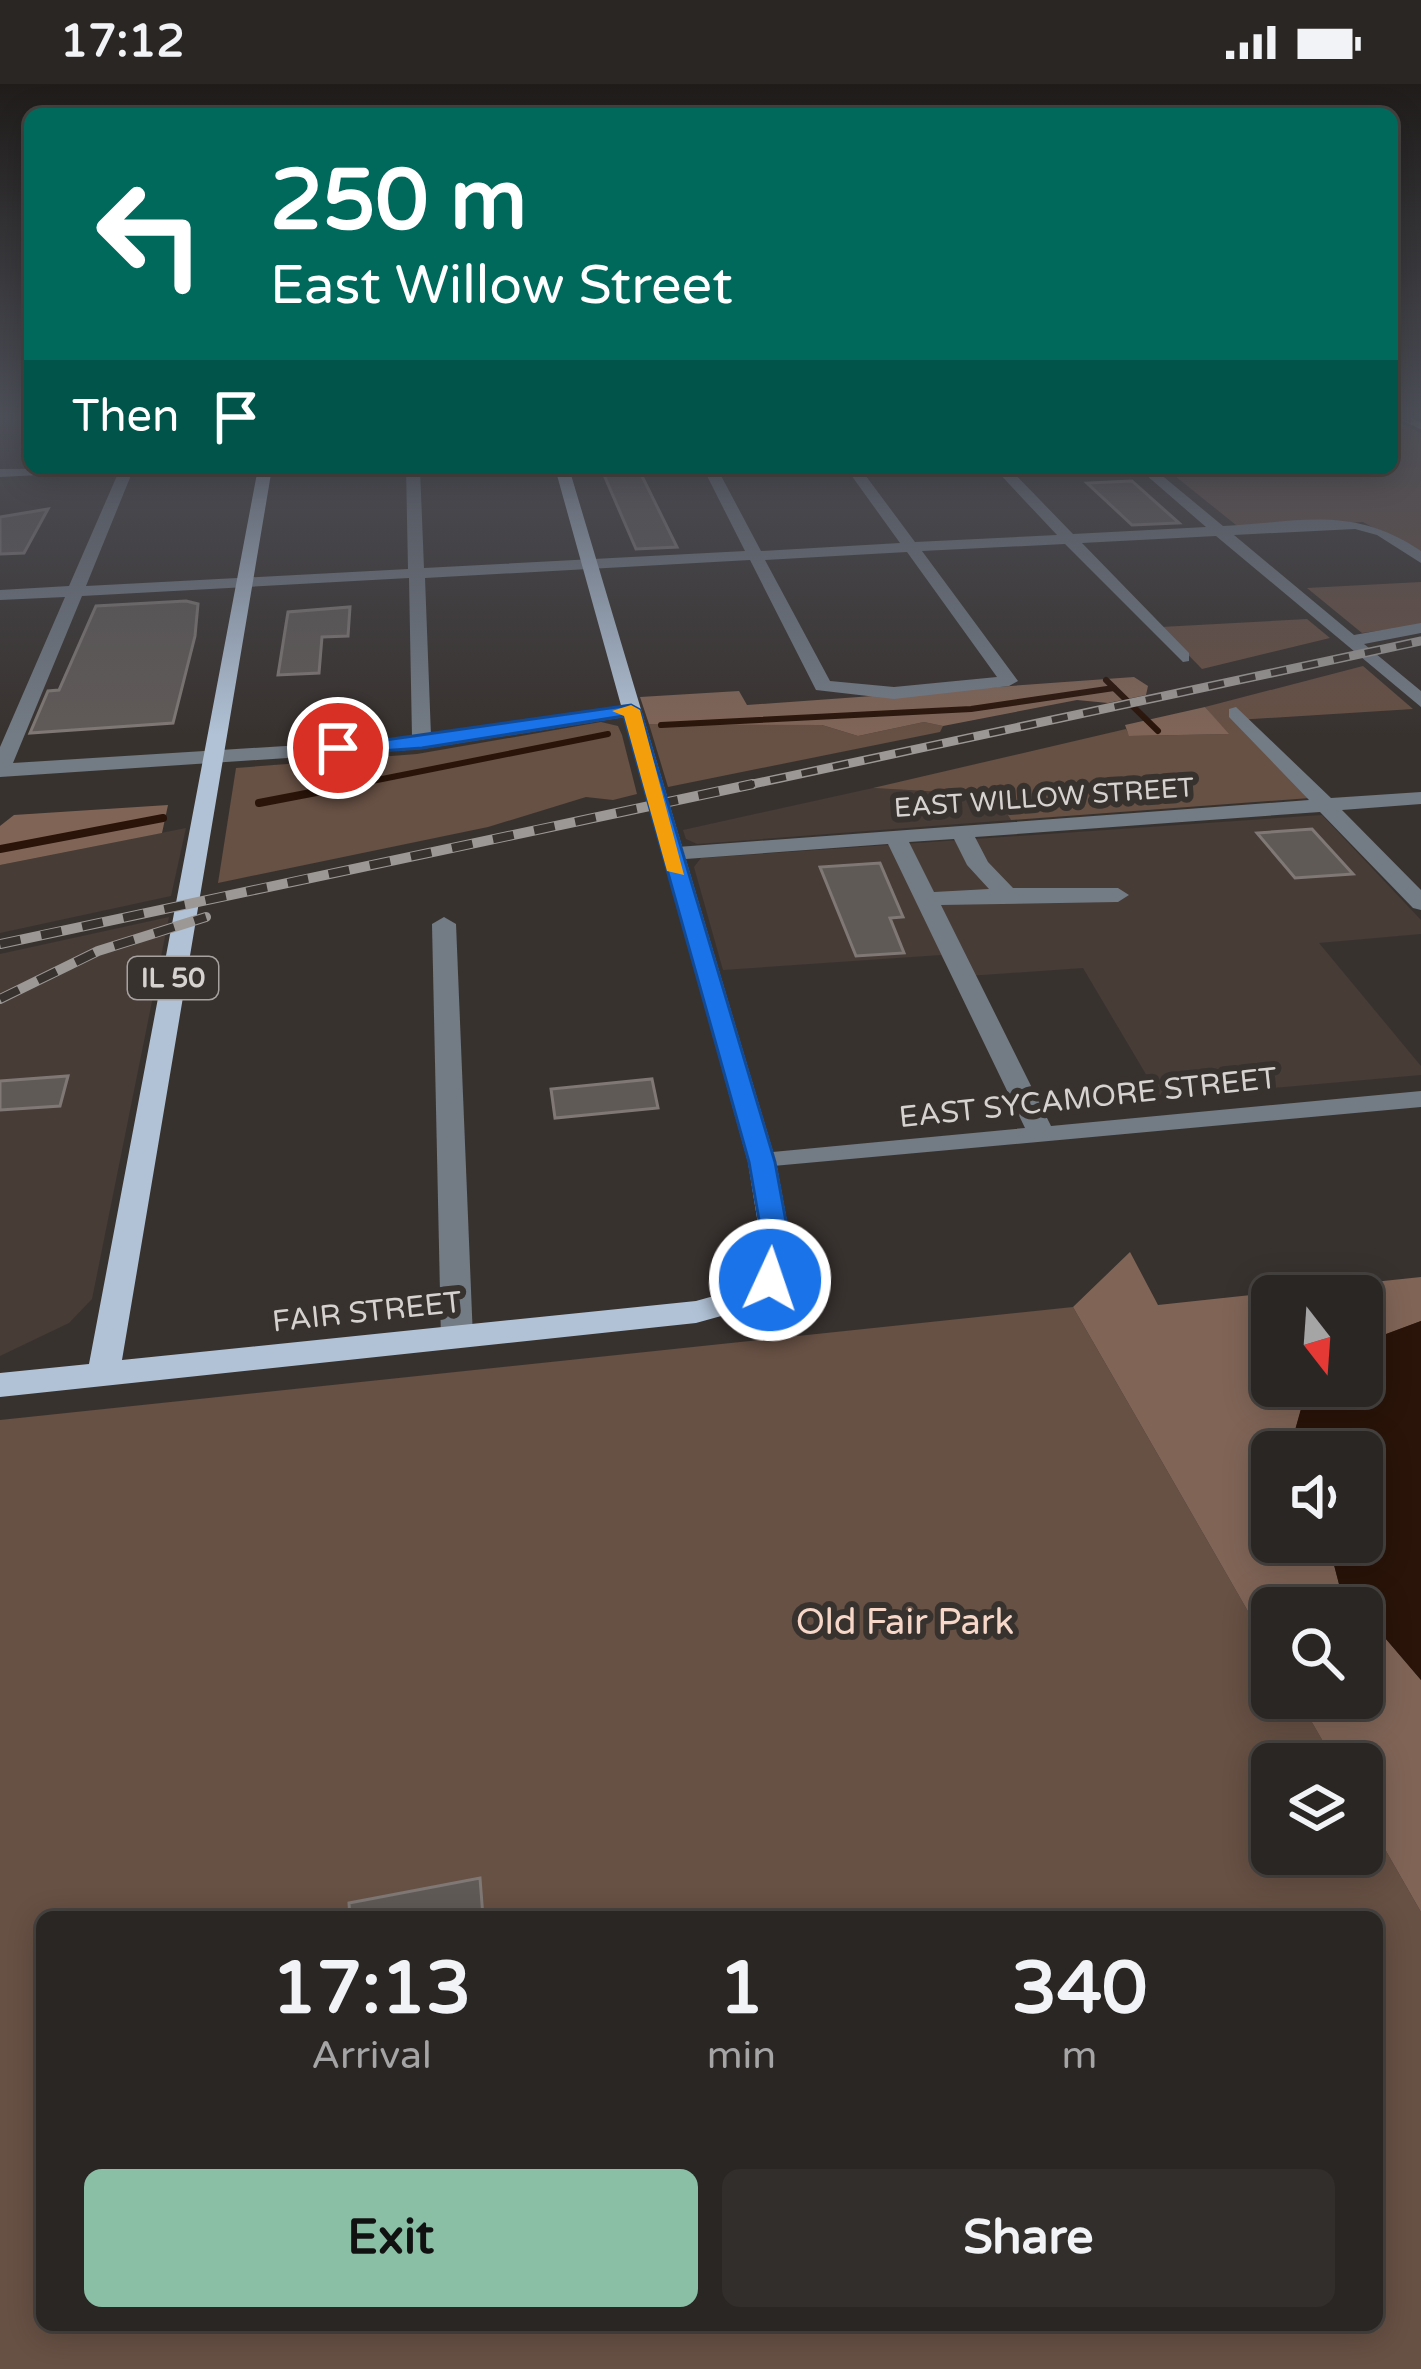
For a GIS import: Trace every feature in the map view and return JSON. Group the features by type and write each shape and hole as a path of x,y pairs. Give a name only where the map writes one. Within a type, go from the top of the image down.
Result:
{"main road":[{"name":"IL 50","path":"103,1375 257,522"},
{"path":"577,522 762,1162"},
{"name":"FAIR STREET","path":"0,1385 696,1312 739,1300 770,1280 778,1249 762,1162"}],"street":[{"path":"105,522 0,771 422,743 631,710"},
{"path":"415,522 422,743"},
{"path":"738,522 823,686 894,693 1009,681 892,522"},
{"path":"1052,522 1183,656"},
{"path":"1209,522 1421,701"},
{"path":"0,595 1356,524 1393,538 1421,558"},
{"path":"1351,641 1421,628"},
{"path":"1236,712 1421,903"},
{"name":"EAST WILLOW STREET","path":"672,853 1421,798"},
{"path":"962,832 978,865 1007,895"},
{"path":"895,836 1042,1135"},
{"path":"926,899 1118,895"},
{"path":"444,924 457,1339"},
{"name":"EAST SYCAMORE STREET","path":"762,1162 1421,1099"}],"shaded area":[{"path":"1134,677 1148,686 1146,695 1108,703 1077,700 943,726 924,722 858,736 822,725 649,724 640,697 739,691 747,705"},
{"path":"1205,707 1229,734 1129,736 1125,725"},
{"path":"873,788 995,795 1011,820 697,844 686,839 683,830"},
{"path":"168,805 162,833 0,865 0,826 14,815"},
{"path":"1322,815 1421,920 1421,934 1319,943 1421,1066 1421,1075 1160,1098 1083,968 953,977 941,955 723,970 694,867 701,858"},
{"path":"186,828 171,896 0,933 0,865"},
{"path":"169,917 92,1299 69,1323 0,1356 0,954"},
{"path":"1130,1252 1158,1305 1251,1295 1251,1407 1302,1407 1295,1431 1251,1431 1251,1563 1334,1563 1342,1587 1251,1587 1251,1616 1073,1307"},
{"path":"1421,1277 1421,1321 1383,1335 1383,1281"},
{"path":"1421,1321 1421,1680 1383,1636 1383,1587 1342,1587 1334,1563 1383,1563 1383,1431 1295,1431 1301,1407 1383,1407 1383,1335"},
{"path":"1383,1636 1421,1680 1421,1912 1383,1846 1383,1743 1324,1743 1310,1719 1383,1719"}],"green space":[{"path":"1232,522 1421,522 1421,554 1363,522 1241,529"},
{"path":"1421,582 1421,625 1362,633 1307,588"},
{"path":"1307,619 1330,638 1202,669 1161,627"},
{"path":"1363,666 1413,709 1236,720 1310,798 1011,820 995,795 873,788 1126,729 1130,736 1227,734 1205,707"},
{"path":"601,722 618,726 637,794 613,800 586,797 488,827 218,883 236,768 417,754"},
{"path":"924,722 943,726 940,732 668,787 649,724 822,725 858,736"},
{"name":"Old Fair Park","path":"1073,1307 1251,1616 1251,1719 1310,1719 1324,1743 1251,1743 1251,1875 1383,1875 1383,1846 1421,1912 1421,2369 0,2369 0,1420"}],"building":[{"path":"0,522 41,522 24,553 0,554"},
{"path":"624,522 664,522 677,547 636,549"},
{"path":"1128,522 1179,523 1132,525"},
{"path":"198,604 195,636 173,723 30,733 48,691 59,690 96,606"},
{"path":"350,607 348,636 322,637 319,673 278,675 288,612"},
{"path":"1312,829 1353,874 1295,878 1257,833"},
{"path":"880,863 903,917 890,918 904,953 856,956 820,867"},
{"path":"68,1076 60,1106 0,1110 0,1081"},
{"path":"652,1079 658,1108 555,1118 551,1089"},
{"path":"480,1878 483,1911 350,1911 349,1903"}],"waterway":[{"path":"1106,680 1158,731"},
{"path":"661,725 971,709 1114,688"},
{"path":"342,787 608,734"},
{"path":"259,803 358,784"},
{"path":"0,849 163,818"}],"railway":[{"path":"739,787 1421,641"},
{"path":"0,944 753,784"},
{"path":"0,999 98,951 206,917"}],"slow traffic":[{"path":"621,711 631,710 677,871"}],"route":[{"path":"338,748 422,743 631,710 762,1162 778,1249 770,1280"}]}
